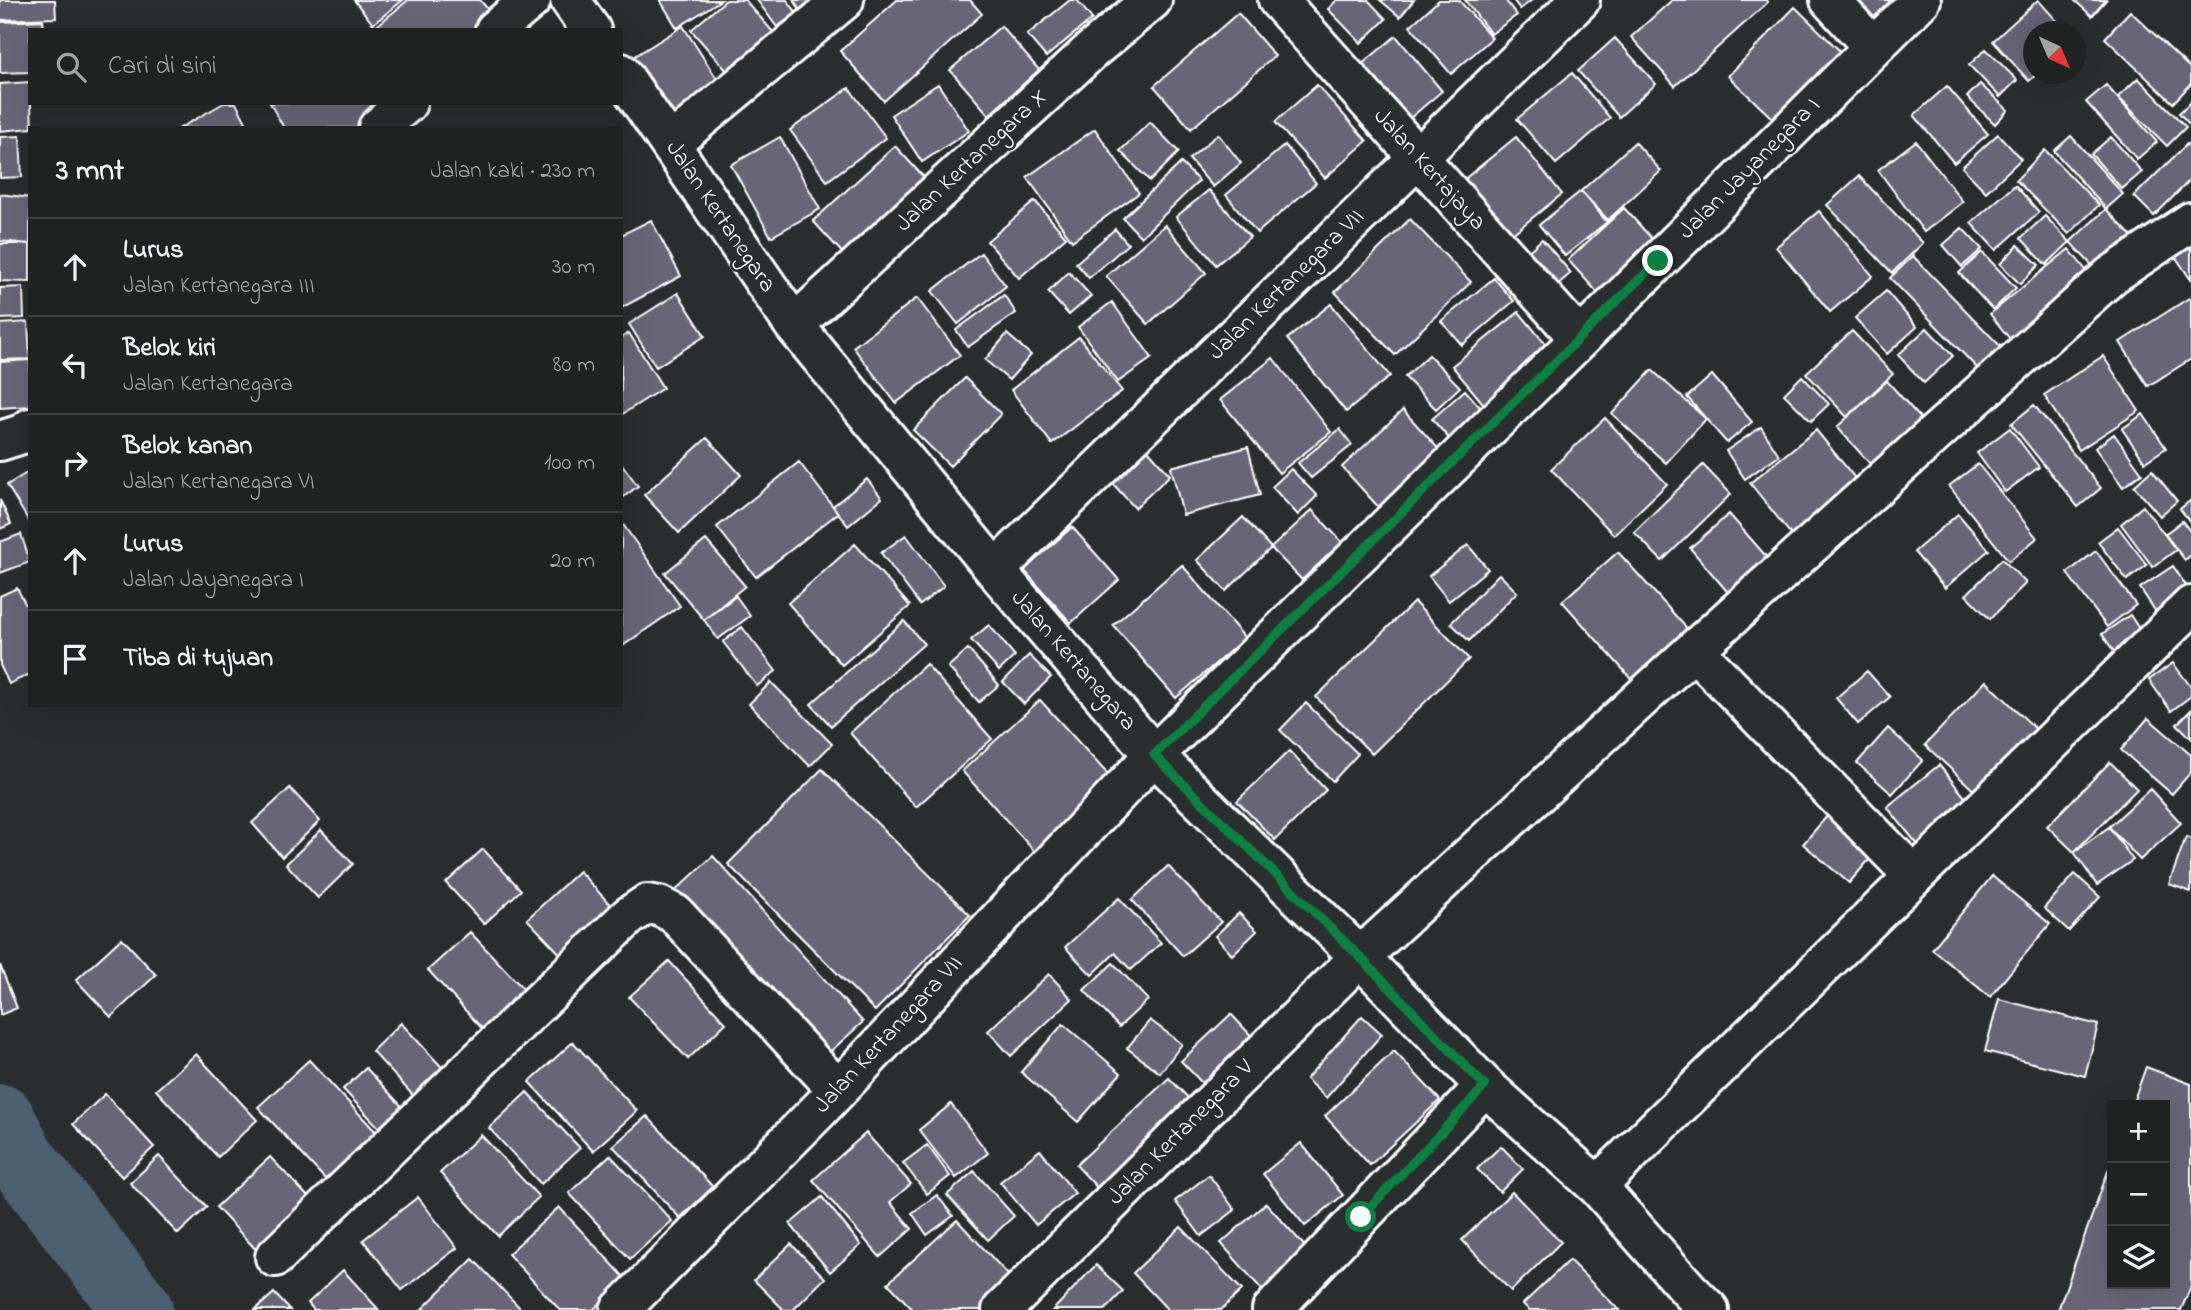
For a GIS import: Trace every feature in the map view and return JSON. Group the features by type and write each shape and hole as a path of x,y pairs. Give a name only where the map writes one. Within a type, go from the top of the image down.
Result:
{"street":[{"path":"497,28 531,0"},
{"path":"570,0 590,28"},
{"path":"670,144 844,0"},
{"name":"Jalan Kertanegara X","path":"794,325 1092,50 1152,0"},
{"name":"Jalan Kertanegara VII","path":"995,570 1580,0"},
{"path":"1830,0 1873,47"},
{"name":"Jalan Jayanegara I","path":"1154,755 1580,340 1921,0"},
{"name":"Jalan Kertajaya","path":"1282,2 1580,340"},
{"name":"Jalan Kertanegara","path":"623,77 794,325 995,570 1154,755 1360,957 1485,1086 1597,1186 1690,1304"},
{"path":"380,126 405,105"},
{"name":"Jalan Kertanegara V","path":"1002,1310 1360,957 1694,650 2112,275 2191,222"},
{"path":"0,441 28,430"},
{"path":"1597,1186 2191,606"},
{"path":"1694,650 1914,876"},
{"name":"Jalan Kertanegara VII","path":"620,1310 838,1090 1154,755"},
{"path":"275,1257 629,916 647,904 659,906 675,914 838,1090"},
{"path":"1272,1310 1485,1086"}],"building":[{"path":"0,0 55,0 56,18 0,20"},
{"path":"354,0 403,0 373,24"},
{"path":"408,0 480,0 499,22 492,28 374,28"},
{"path":"660,0 721,0 677,28"},
{"path":"726,0 745,0 780,40 735,80 691,30"},
{"path":"757,0 787,0 797,13 777,27"},
{"path":"794,0 834,0 804,17"},
{"path":"897,0 970,0 982,14 884,101 840,51"},
{"path":"1070,0 1077,0 1092,19 1046,57 1027,35"},
{"path":"1337,0 1368,0 1386,19 1361,43 1328,9"},
{"path":"1380,0 1414,0 1400,17"},
{"path":"1439,0 1459,0 1492,38 1451,74 1410,26"},
{"path":"1465,0 1505,0 1517,15 1491,34"},
{"path":"1513,0 1532,0 1520,9"},
{"path":"1672,0 1768,2 1675,86 1631,37"},
{"path":"1837,0 1894,0 1862,29"},
{"path":"2038,0 2057,21 2023,21 2023,74 1993,41"},
{"path":"2074,0 2106,0 2092,16"},
{"path":"1795,7 1841,52 1774,120 1728,76"},
{"path":"2130,11 2191,69 2191,84 2173,103 2105,38"},
{"path":"1238,13 1275,56 1191,129 1154,86"},
{"path":"43,20 44,28 28,28 28,72 0,73 0,22"},
{"path":"683,26 724,90 673,123 632,58"},
{"path":"1001,26 1039,70 989,115 950,70"},
{"path":"1396,36 1442,91 1403,124 1356,69"},
{"path":"1615,38 1656,84 1619,117 1578,71"},
{"path":"1986,49 2017,80 2000,97 1969,65"},
{"path":"1572,73 1610,118 1556,164 1517,119"},
{"path":"2138,78 2186,127 2167,146 2118,97"},
{"path":"28,82 32,126 0,131 0,84"},
{"path":"938,84 969,131 922,162 891,115"},
{"path":"1980,84 2008,110 1995,124 1967,97"},
{"path":"1317,85 1367,141 1325,178 1275,122"},
{"path":"2106,85 2157,142 2137,159 2086,102"},
{"path":"1947,86 1988,134 1954,163 1914,115"},
{"path":"849,88 886,138 827,181 790,130"},
{"path":"2191,102 2191,126 2179,113"},
{"path":"220,105 237,105 248,126 184,126"},
{"path":"271,105 378,105 363,126 283,126"},
{"path":"1150,122 1179,152 1150,181 1120,151"},
{"path":"1095,129 1139,193 1072,241 1027,177"},
{"path":"1218,134 1241,163 1213,187 1189,159"},
{"path":"1998,134 2021,159 1986,192 1962,167"},
{"path":"20,136 22,177 0,178 0,137"},
{"path":"2071,136 2123,194 2106,209 2054,151"},
{"path":"780,137 820,209 771,237 731,165"},
{"path":"1516,137 1562,194 1506,239 1461,182"},
{"path":"2111,137 2142,172 2122,189 2091,154"},
{"path":"1916,141 1963,202 1924,232 1878,170"},
{"path":"1635,142 1661,171 1608,220 1581,191"},
{"path":"2187,144 2191,148 2191,179 2154,216 2134,196"},
{"path":"1285,145 1316,183 1257,233 1226,195"},
{"path":"895,146 930,184 848,259 813,221"},
{"path":"2045,150 2099,205 2069,234 2016,180"},
{"path":"1181,163 1199,181 1141,237 1123,218"},
{"path":"1859,176 1923,243 1892,273 1827,205"},
{"path":"2015,185 2039,212 1996,250 1971,223"},
{"path":"1209,190 1250,237 1216,265 1176,217"},
{"path":"1581,191 1607,222 1565,256 1539,225"},
{"path":"0,194 28,198 28,244 0,241"},
{"path":"1035,201 1066,237 1019,278 987,241"},
{"path":"1624,208 1654,241 1597,292 1568,260"},
{"path":"2106,209 2135,240 2100,274 2070,242"},
{"path":"1819,211 1873,276 1830,312 1776,247"},
{"path":"2045,216 2070,242 2046,265 2021,238"},
{"path":"1410,219 1471,282 1395,355 1335,292"},
{"path":"651,220 681,276 623,307 623,234"},
{"path":"1165,225 1206,273 1148,324 1106,276"},
{"path":"1962,228 1982,249 1962,267 1943,245"},
{"path":"1115,229 1128,244 1089,278 1076,263"},
{"path":"2191,232 2191,280 2169,247"},
{"path":"1542,239 1571,273 1549,292 1520,259"},
{"path":"0,244 28,244 28,282 0,281"},
{"path":"2018,245 2039,265 2020,284 2000,264"},
{"path":"2069,249 2093,279 2014,344 1990,314"},
{"path":"1982,252 2016,288 1993,310 1959,273"},
{"path":"981,253 1006,286 958,324 932,291"},
{"path":"1913,256 2005,351 1982,373 1890,278"},
{"path":"1069,272 1091,296 1069,315 1048,292"},
{"path":"1494,278 1514,301 1462,345 1441,321"},
{"path":"23,287 24,318 0,319 0,288"},
{"path":"1886,291 1917,327 1887,354 1855,318"},
{"path":"678,293 705,336 656,367 629,324"},
{"path":"1004,295 1016,313 968,347 956,330"},
{"path":"917,298 960,355 896,403 853,347"},
{"path":"2189,298 2191,359 2148,386 2120,342"},
{"path":"1112,302 1152,358 1118,382 1078,327"},
{"path":"1331,304 1390,376 1346,412 1287,339"},
{"path":"1519,312 1552,352 1486,407 1452,366"},
{"path":"28,322 28,359 0,360 0,324"},
{"path":"1927,328 1953,356 1924,383 1898,355"},
{"path":"1852,331 1893,374 1847,417 1806,373"},
{"path":"629,333 663,388 623,414 623,337"},
{"path":"1007,334 1031,355 1009,380 985,360"},
{"path":"1079,337 1122,391 1052,444 1011,390"},
{"path":"1429,355 1460,387 1436,409 1405,377"},
{"path":"2103,356 2139,411 2079,450 2044,395"},
{"path":"1273,358 1331,432 1279,473 1220,400"},
{"path":"28,360 28,406 0,408 0,362"},
{"path":"1652,370 1706,419 1666,463 1612,414"},
{"path":"1712,375 1752,422 1727,443 1687,397"},
{"path":"1802,376 1829,404 1811,421 1784,394"},
{"path":"965,378 1001,414 950,466 913,430"},
{"path":"1887,381 1923,421 1873,467 1837,427"},
{"path":"1465,390 1486,414 1453,443 1432,419"},
{"path":"2034,405 2101,488 2078,507 2011,424"},
{"path":"1403,410 1444,455 1383,512 1342,467"},
{"path":"2143,414 2166,448 2145,462 2122,429"},
{"path":"1605,418 1667,484 1614,535 1551,469"},
{"path":"1761,427 1779,455 1745,479 1726,451"},
{"path":"2010,428 2039,467 2005,492 1977,453"},
{"path":"1340,429 1352,445 1311,478 1298,463"},
{"path":"1816,430 1863,488 1797,542 1750,483"},
{"path":"2114,434 2142,473 2123,487 2095,448"},
{"path":"707,438 741,475 679,533 644,495"},
{"path":"1140,441 1170,475 1135,508 1104,474"},
{"path":"1248,447 1260,495 1183,515 1171,467"},
{"path":"799,462 838,513 756,577 717,527"},
{"path":"1978,464 2037,538 2009,561 1949,486"},
{"path":"1703,465 1731,494 1662,561 1634,532"},
{"path":"623,466 638,486 623,497"},
{"path":"1291,469 1317,496 1298,515 1272,487"},
{"path":"2152,470 2177,501 2160,516 2134,486"},
{"path":"28,472 28,520 7,485"},
{"path":"867,479 882,498 848,526 833,506"},
{"path":"0,500 11,524 0,529"},
{"path":"2191,500 2191,523 2180,509"},
{"path":"2143,506 2176,550 2153,567 2121,524"},
{"path":"1312,510 1342,542 1302,580 1271,548"},
{"path":"1729,514 1772,563 1732,597 1690,548"},
{"path":"1958,514 1989,550 1945,588 1914,552"},
{"path":"1243,517 1271,548 1226,591 1197,560"},
{"path":"2182,521 2191,532 2191,555 2185,560 2165,534"},
{"path":"623,524 680,606 623,646"},
{"path":"1072,527 1119,580 1071,623 1024,570"},
{"path":"2118,527 2147,565 2127,580 2098,542"},
{"path":"21,534 28,563 0,573 0,542"},
{"path":"906,535 944,586 920,605 881,553"},
{"path":"706,540 745,586 704,620 665,573"},
{"path":"855,544 910,606 842,665 788,603"},
{"path":"1468,545 1488,569 1449,601 1429,576"},
{"path":"2096,551 2136,605 2107,627 2067,573"},
{"path":"1618,552 1691,633 1635,683 1562,601"},
{"path":"2002,559 2026,583 1990,619 1966,595"},
{"path":"1182,565 1245,638 1176,698 1113,625"},
{"path":"2173,566 2191,593 2158,615 2140,588"},
{"path":"1499,574 1517,592 1469,641 1451,623"},
{"path":"17,588 28,609 28,675 9,684 0,665 0,596"},
{"path":"736,596 750,616 718,639 704,620"},
{"path":"1414,602 1469,659 1372,754 1316,697"},
{"path":"2130,615 2149,644 2122,663 2102,634"},
{"path":"904,621 924,644 831,726 811,704"},
{"path":"989,625 1015,656 999,671 971,640"},
{"path":"742,627 776,671 757,686 723,642"},
{"path":"968,649 999,685 979,702 948,667"},
{"path":"1029,655 1051,677 1024,704 1003,682"},
{"path":"2173,663 2191,687 2191,696 2171,711 2149,680"},
{"path":"926,664 992,739 916,807 850,733"},
{"path":"1867,671 1890,697 1858,724 1836,698"},
{"path":"1986,681 2040,733 1981,797 1925,745"},
{"path":"771,682 832,744 810,766 749,704"},
{"path":"1040,700 1114,781 1036,853 962,771"},
{"path":"1306,703 1358,754 1333,781 1280,730"},
{"path":"2191,710 2191,738 2177,724"},
{"path":"2148,718 2191,755 2191,772 2172,794 2121,750"},
{"path":"1888,728 1923,760 1892,794 1857,763"},
{"path":"1289,751 1326,790 1275,840 1237,801"},
{"path":"2110,762 2137,789 2074,852 2047,826"},
{"path":"1939,765 1969,802 1918,845 1887,807"},
{"path":"822,769 970,915 875,1011 728,864"},
{"path":"290,788 320,821 282,857 252,823"},
{"path":"2150,789 2181,823 2140,860 2109,827"},
{"path":"1828,815 1874,854 1849,883 1803,844"},
{"path":"2109,827 2133,860 2097,885 2074,852"},
{"path":"321,830 353,864 318,898 286,864"},
{"path":"2186,837 2191,839 2191,892 2169,884"},
{"path":"483,849 521,890 484,924 446,883"},
{"path":"713,856 863,1022 821,1060 672,894"},
{"path":"1168,866 1221,922 1183,956 1132,900"},
{"path":"579,871 617,912 566,960 527,919"},
{"path":"2075,874 2100,897 2069,931 2044,908"},
{"path":"1992,876 2050,924 1990,997 1932,949"},
{"path":"1119,898 1161,943 1131,970 1115,953 1092,975 1065,947"},
{"path":"1239,913 1257,931 1232,955 1215,936"},
{"path":"470,932 530,996 488,1035 428,970"},
{"path":"122,938 156,975 111,1017 76,980"},
{"path":"669,961 726,1023 688,1059 629,997"},
{"path":"1113,963 1148,1000 1119,1027 1084,990"},
{"path":"0,965 17,1008 0,1015"},
{"path":"1049,974 1072,999 1011,1056 988,1031"},
{"path":"1999,999 2098,1025 2085,1076 1985,1051"},
{"path":"1231,1014 1256,1041 1206,1087 1181,1061"},
{"path":"1362,1016 1382,1034 1326,1098 1306,1079"},
{"path":"1150,1020 1182,1044 1160,1073 1127,1048"},
{"path":"401,1023 450,1076 421,1104 372,1051"},
{"path":"1063,1024 1121,1073 1078,1122 1021,1072"},
{"path":"573,1042 637,1111 593,1151 529,1082"},
{"path":"1394,1051 1440,1100 1370,1165 1325,1116"},
{"path":"196,1054 257,1120 218,1157 156,1090"},
{"path":"309,1060 377,1133 326,1180 258,1107"},
{"path":"2146,1067 2191,1084 2191,1286 2181,1310 2058,1310 2107,1174 2107,1289 2170,1289 2170,1100 2134,1100"},
{"path":"366,1068 408,1113 385,1134 343,1089"},
{"path":"1169,1078 1199,1109 1105,1196 1076,1165"},
{"path":"527,1092 580,1148 541,1184 489,1128"},
{"path":"105,1094 154,1147 122,1177 73,1124"},
{"path":"951,1104 988,1153 956,1178 919,1130"},
{"path":"647,1116 713,1187 680,1218 613,1146"},
{"path":"866,1133 911,1184 890,1202 912,1229 880,1257 813,1180"},
{"path":"481,1135 539,1197 498,1236 440,1173"},
{"path":"1301,1143 1343,1195 1305,1226 1263,1174"},
{"path":"927,1145 950,1176 927,1194 903,1163"},
{"path":"1501,1146 1523,1169 1500,1192 1477,1169"},
{"path":"1040,1150 1075,1193 1036,1225 1000,1182"},
{"path":"610,1155 672,1221 630,1259 569,1193"},
{"path":"159,1156 207,1207 178,1234 130,1183"},
{"path":"270,1157 315,1204 261,1255 216,1207"},
{"path":"974,1171 1014,1216 988,1240 947,1195"},
{"path":"1209,1175 1235,1210 1201,1236 1175,1201"},
{"path":"1512,1192 1561,1242 1511,1291 1462,1240"},
{"path":"937,1195 953,1216 927,1235 912,1213"},
{"path":"418,1197 457,1248 402,1290 363,1240"},
{"path":"822,1197 861,1245 830,1272 790,1224"},
{"path":"1266,1203 1309,1251 1263,1291 1221,1243"},
{"path":"559,1207 626,1279 593,1310 560,1310 508,1254"},
{"path":"957,1220 1013,1280 981,1310 913,1310 888,1283"},
{"path":"1181,1227 1242,1290 1221,1310 1168,1310 1133,1273"},
{"path":"791,1244 825,1278 793,1310 784,1310 754,1280"},
{"path":"473,1259 522,1310 421,1310"},
{"path":"1569,1260 1619,1310 1529,1310 1523,1304"},
{"path":"1096,1265 1123,1291 1105,1310 1053,1310"},
{"path":"343,1270 379,1310 314,1310 308,1303"},
{"path":"274,1293 290,1310 255,1310"}],"waterway":[{"path":"0,1119 21,1159 138,1310"}],"route":[{"path":"1361,1217 1485,1086 1360,957 1154,755 1658,261"}]}
